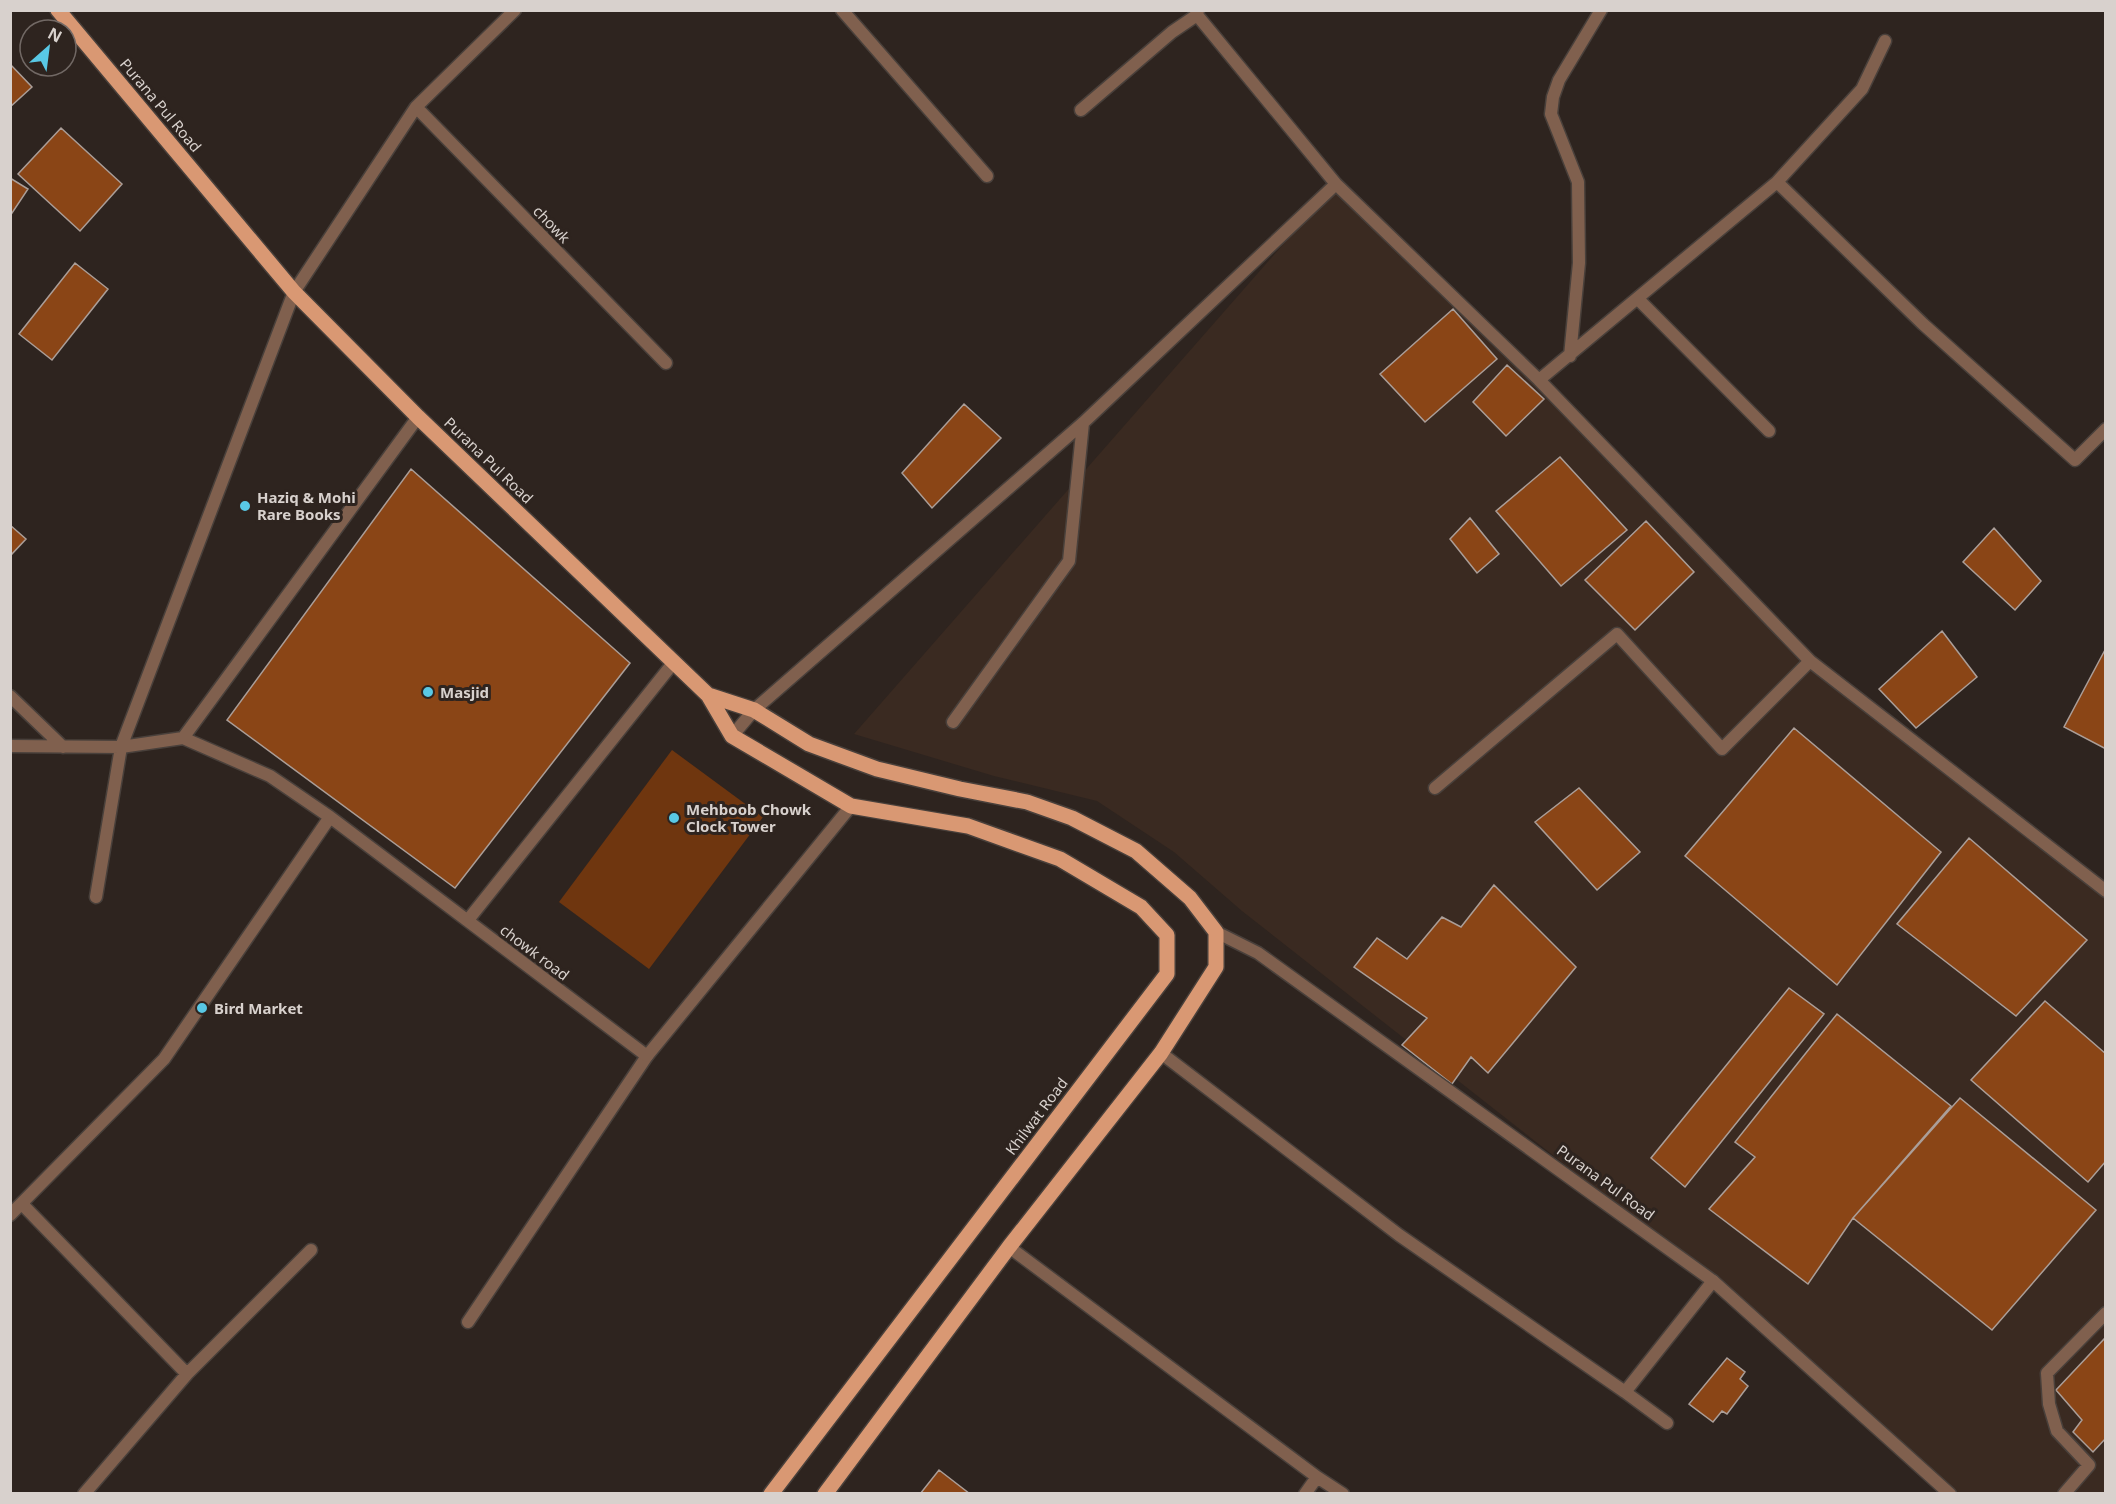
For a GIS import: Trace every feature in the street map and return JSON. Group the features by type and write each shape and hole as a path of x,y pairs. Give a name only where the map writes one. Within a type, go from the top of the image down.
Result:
{"main road":[{"name":"Purana Pul Road","path":"58,10 294,292 418,417 708,695 732,736 851,806 968,826"},
{"path":"708,695 754,710 809,744 877,769 1027,802 1072,818 1136,851 1190,898 1216,932 1216,967 1161,1053 1009,1247 825,1494"},
{"name":"Khilwat Road","path":"771,1494 1167,974 1167,934 1141,907 1060,859 968,826"}],"street":[{"path":"842,10 987,176"},
{"path":"1570,356 1579,263 1578,182 1551,114 1553,97 1559,80 1601,10"},
{"path":"96,897 121,747 294,292 416,107 509,12"},
{"path":"1081,110 1197,13 1336,184 1539,380 1810,661 2106,891"},
{"path":"1539,380 1777,182 1862,89 1885,41"},
{"name":"chowk","path":"416,107 666,363"},
{"path":"1777,182 1923,324 2075,460 2106,429"},
{"path":"732,736 754,710 1083,423 1336,184"},
{"path":"1638,299 1768,431"},
{"path":"10,746 121,747 183,738 418,417"},
{"path":"953,722 1069,561 1083,423"},
{"path":"1435,788 1617,634 1722,749 1810,661"},
{"path":"468,920 674,662"},
{"path":"10,696 63,747"},
{"name":"chowk road","path":"183,738 270,776 468,920 647,1056"},
{"path":"468,1322 647,1056 851,806"},
{"path":"10,1215 164,1059 330,818"},
{"name":"Purana Pul Road","path":"1216,932 1258,953 1713,1281 1950,1494"},
{"path":"1161,1053 1399,1235 1667,1423"},
{"path":"22,1204 186,1374"},
{"path":"1009,1247 1343,1494"},
{"path":"84,1494 186,1374 311,1250"},
{"path":"1625,1392 1713,1281"},
{"path":"2064,1494 2089,1465 2057,1431 2049,1404 2047,1373 2106,1313"},
{"path":"1305,1494 1317,1477"}],"shaded area":[{"path":"1336,184 1810,661 2105,891 2105,1493 1951,1493 1713,1281 1242,911 1174,852 1097,801 994,776 854,734"},
{"path":"672,750 763,817 649,969 559,902"}],"building":[{"path":"10,64 18,72 18,78 23,78 32,87 10,107"},
{"path":"61,128 122,184 80,231 18,174"},
{"path":"10,178 28,189 10,216"},
{"path":"75,263 108,289 52,360 19,334"},
{"path":"1453,309 1497,359 1425,422 1380,374"},
{"path":"1507,365 1544,399 1506,436 1473,402"},
{"path":"964,404 1001,438 932,508 902,473"},
{"path":"1560,457 1627,530 1561,586 1496,511"},
{"name":"Masjid","path":"411,469 630,663 455,888 227,720"},
{"path":"1470,518 1499,554 1477,573 1450,539"},
{"path":"1646,521 1694,572 1635,630 1585,580"},
{"path":"10,525 26,539 10,556"},
{"path":"1994,528 2041,581 2015,610 1963,562"},
{"path":"1942,631 1977,677 1916,728 1879,689"},
{"path":"2106,648 2106,749 2064,727"},
{"path":"1794,728 1941,852 1837,985 1685,856"},
{"path":"1579,788 1640,852 1597,890 1535,822"},
{"path":"1969,838 2087,940 2016,1016 1897,924"},
{"path":"1494,885 1576,967 1488,1073 1471,1057 1452,1084 1402,1045 1427,1018 1354,967 1377,938 1407,959 1442,917 1461,927"},
{"path":"1789,988 1824,1014 1685,1187 1651,1158"},
{"path":"2045,1001 2106,1054 2106,1161 2088,1182 1971,1080"},
{"path":"1837,1014 1951,1106 1853,1218 1808,1284 1709,1209 1755,1157 1735,1142"},
{"path":"1960,1098 2096,1210 1992,1330 1853,1218"},
{"path":"2106,1337 2106,1438 2093,1452 2073,1432 2082,1420 2056,1390"},
{"path":"1727,1358 1745,1372 1740,1379 1748,1386 1727,1414 1722,1411 1713,1422 1689,1404"},
{"path":"939,1470 970,1494 920,1494"}],"place":[{"name":"Haziq & Mohi Rare Books","path":"245,506"},
{"name":"Masjid","path":"428,692"},
{"name":"Mehboob Chowk Clock Tower","path":"674,818"},
{"name":"Bird Market","path":"202,1008"}]}
